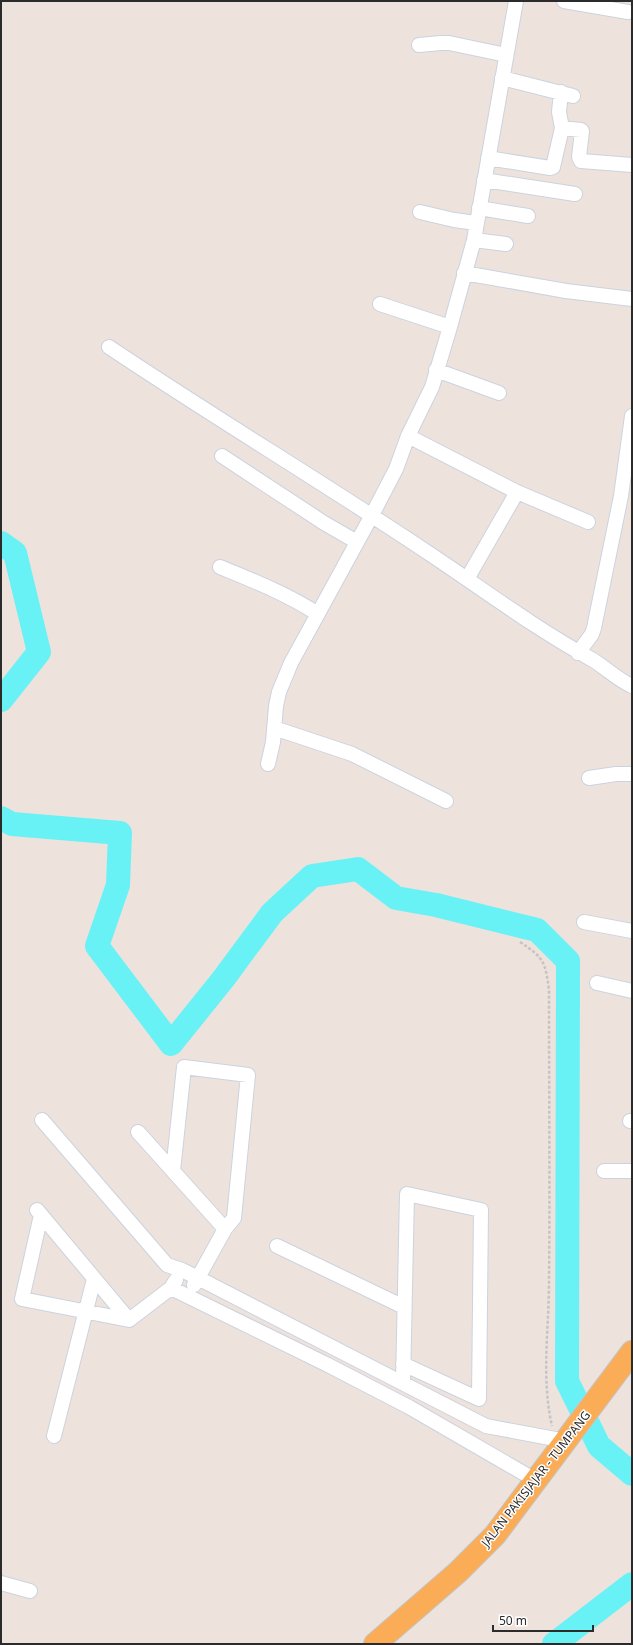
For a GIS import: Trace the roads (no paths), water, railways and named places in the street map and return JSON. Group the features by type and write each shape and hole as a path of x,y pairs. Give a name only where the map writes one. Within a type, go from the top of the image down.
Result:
{"main road":[{"name":"JALAN PAKISJAJAR - TUMPANG","path":"375,1644 476,1555 495,1535 537,1481 632,1352"}],"street":[{"path":"268,764 279,692 291,663 396,469 408,436 432,386 474,240 516,1"},
{"path":"564,1 628,12"},
{"path":"418,45 441,43 506,55"},
{"path":"488,158 552,168 555,164 562,128 559,112 567,94 502,78"},
{"path":"562,128 582,131 579,157 581,161 632,165"},
{"path":"484,180 574,194"},
{"path":"479,208 528,216"},
{"path":"420,212 454,220 476,223"},
{"path":"474,240 506,244"},
{"path":"464,273 566,291 632,300"},
{"path":"380,304 450,327"},
{"path":"109,347 179,394 372,515 516,614 578,653 593,660 632,686"},
{"path":"436,370 499,394"},
{"path":"578,653 592,634 594,628 621,496 632,416"},
{"path":"408,436 517,492 588,522"},
{"path":"222,456 324,523 357,542"},
{"path":"467,579 517,492"},
{"path":"220,567 298,601 318,614"},
{"path":"274,728 352,754 446,801"},
{"path":"589,778 616,774 632,774"},
{"path":"584,922 632,931"},
{"path":"597,983 632,991"},
{"path":"173,1171 184,1067 248,1075 234,1218 225,1229 188,1296"},
{"path":"42,1120 167,1265 182,1270 248,1303 486,1426 564,1443"},
{"path":"138,1132 225,1229"},
{"path":"604,1171 632,1171"},
{"path":"403,1364 479,1399 481,1210 407,1194 404,1307 403,1364 403,1383"},
{"path":"129,1320 39,1212 22,1299 129,1320 171,1288 182,1270"},
{"path":"277,1246 404,1307"},
{"path":"54,1436 87,1312 94,1279"},
{"path":"171,1288 240,1321 409,1407 537,1481"},
{"path":"240,1321 248,1303"},
{"path":"328,1365 337,1349"},
{"path":"409,1407 418,1391"},
{"path":"476,1446 486,1426"},
{"path":"1,1583 30,1591"}],"waterway":[{"path":"1,543 15,553 39,652 1,700"},
{"path":"1,818 12,824 120,833 118,885 97,946 171,1044 224,978 272,913 312,876 358,869 396,898 436,905 537,930 568,961 567,1381 599,1446 632,1474"},
{"path":"554,1644 632,1584"}]}
